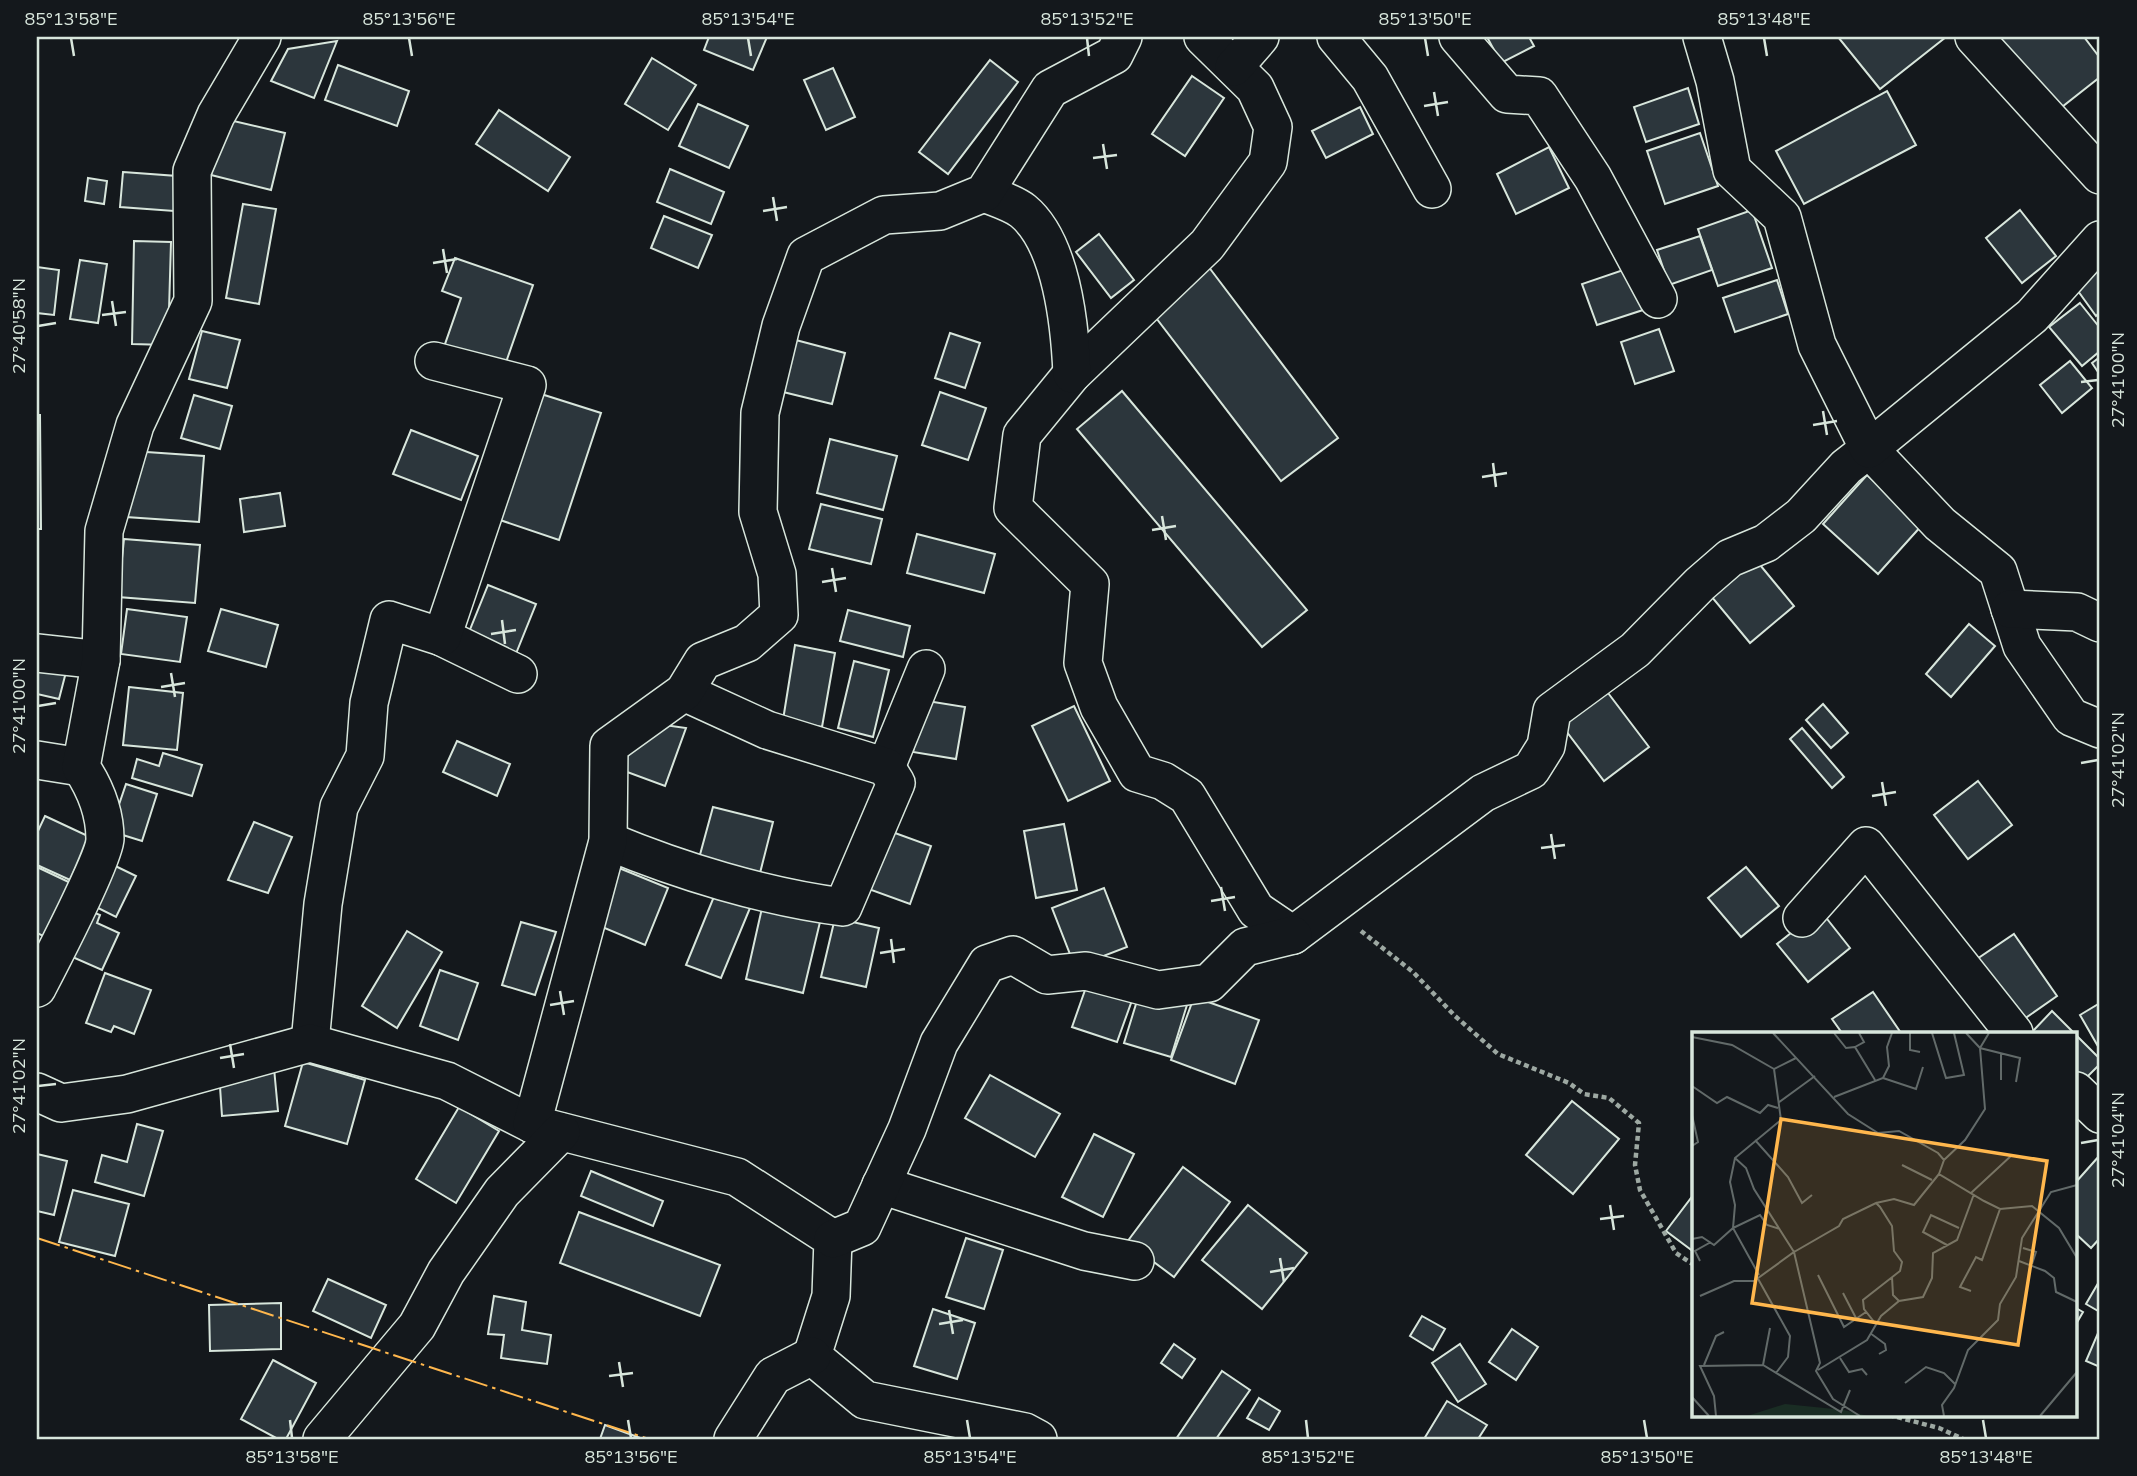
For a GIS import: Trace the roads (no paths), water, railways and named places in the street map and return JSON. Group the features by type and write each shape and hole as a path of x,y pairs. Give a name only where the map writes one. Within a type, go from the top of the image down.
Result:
{"street":[{"path":"37,988 55,955 106,841 96,790 81,767 101,660 104,531 135,425 193,301 192,171 216,115 262,37"},
{"path":"322,1439 417,1326 446,1272 547,1128 608,841 609,746 684,692 703,661 747,643 779,614 777,574 758,512 760,413 781,326 806,256 884,215 940,211 984,193 1050,89 1114,55 1123,37"},
{"path":"1203,37 1255,88 1273,127 1268,162 1207,245 1072,374 1021,435 1013,508 1090,584 1083,663 1099,707 1137,773 1163,781 1187,796 1256,910 1293,935"},
{"path":"1234,66 1260,37"},
{"path":"1336,37 1370,78 1432,189"},
{"path":"1458,37 1507,94 1539,96 1593,178 1658,299"},
{"path":"1702,37 1715,81 1732,170 1782,217 1817,345 1869,449 1940,524 1998,571 2022,646 2071,717 2100,729"},
{"path":"1974,37 2100,175"},
{"path":"984,193 1022,210 1044,233 1070,333 1072,374"},
{"path":"833,1239 862,1227 907,1129 939,1043 987,964 1013,956 1047,975 1086,971 1158,990 1209,983 1245,947 1293,935 1483,793 1531,770 1546,746 1552,710 1635,650 1700,584 1730,558 1766,543 1801,516 1846,467 2032,316 2100,240"},
{"path":"434,361 527,385 442,637"},
{"path":"2010,609 2077,612 2100,623"},
{"path":"310,1043 323,904 339,807 365,756 369,703 389,620 442,637 518,674"},
{"path":"37,653 101,660"},
{"path":"886,767 926,669"},
{"path":"608,841 662,863 789,900 843,907 896,783 886,767 766,730 684,692"},
{"path":"37,760 81,767"},
{"path":"1802,918 1866,846 2013,1032"},
{"path":"37,1092 61,1103 127,1094 310,1043 447,1081 547,1128 737,1177 833,1239"},
{"path":"2078,1093 2100,1114"},
{"path":"881,1185 1084,1251 1135,1261"},
{"path":"733,1439 773,1376 812,1356 831,1296 833,1239"},
{"path":"812,1356 865,1400 1025,1432 1038,1439"}]}
